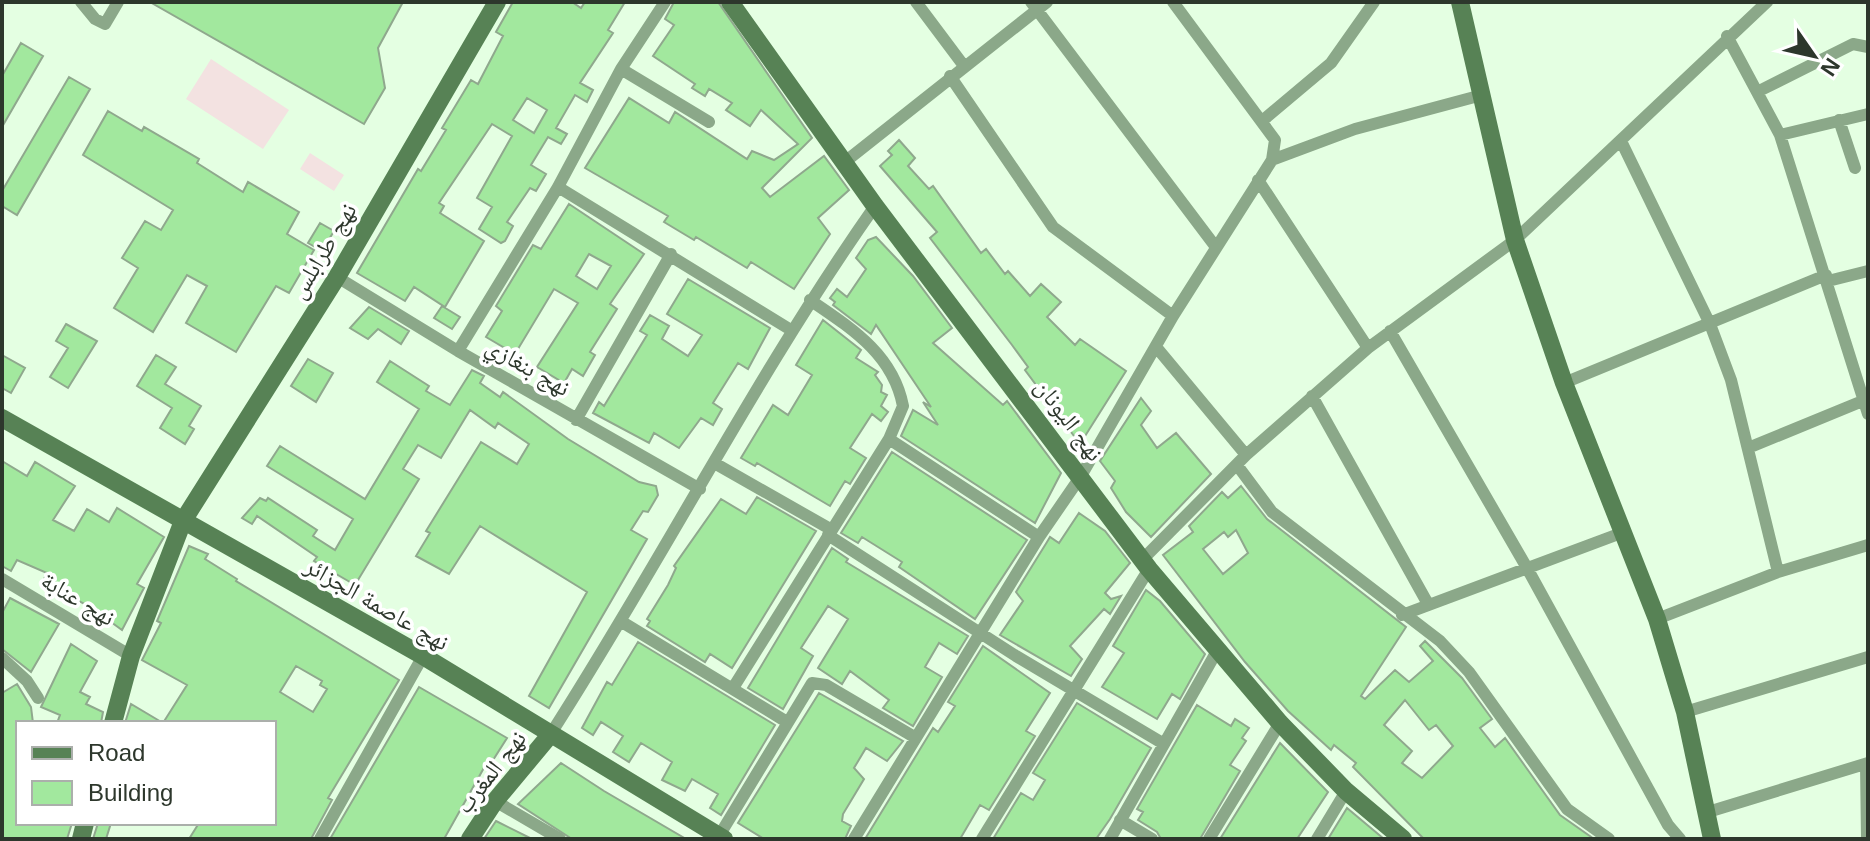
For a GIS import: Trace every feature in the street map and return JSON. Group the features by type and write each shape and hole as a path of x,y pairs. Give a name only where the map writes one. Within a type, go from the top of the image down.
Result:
{"street":[{"path":"81,2 95,19 105,24 118,2"},
{"name":"نهج طرابلس","path":"114,721 131,656 183,521 337,277 497,2"},
{"path":"458,351 558,187 621,69 665,2"},
{"name":"نهج اليونان","path":"730,2 846,161 875,206 1146,564 1280,723 1346,791 1403,839"},
{"path":"916,2 964,66"},
{"path":"854,839 1039,537 1081,476 1215,246 1272,160 1275,140 1173,2"},
{"path":"1460,2 1515,240 1564,383 1657,619 1685,712 1712,839"},
{"path":"982,839 1146,564 1241,460 1368,348 1515,240 1622,143 1727,36 1767,2"},
{"path":"1262,121 1331,63 1372,3"},
{"path":"846,161 1039,4 1130,137 1215,246"},
{"path":"1727,36 1780,135 1868,414"},
{"path":"1759,91 1853,44 1868,47"},
{"path":"621,69 709,122"},
{"path":"950,76 1053,227 1173,316"},
{"path":"1272,160 1355,129 1482,95"},
{"path":"1780,135 1868,114"},
{"path":"1839,120 1855,168"},
{"path":"1622,143 1710,324 1731,380 1778,572"},
{"path":"1258,180 1368,348"},
{"path":"558,187 791,330"},
{"path":"550,735 622,622 791,330 875,206"},
{"path":"576,420 671,254"},
{"path":"1564,383 1827,278 1868,271"},
{"name":"نهج بنغازي","path":"337,277 576,420 700,489"},
{"path":"733,688 889,439 903,406 877,351 810,300"},
{"path":"1390,331 1527,568 1668,825 1680,839"},
{"path":"1157,348 1241,460 1272,512 1452,653 1567,809 1609,839"},
{"path":"1312,396 1428,604"},
{"path":"1748,448 1865,400"},
{"name":"نهج عاصمة الجزائر","path":"2,418 423,656 722,838"},
{"path":"889,439 1039,537"},
{"path":"716,464 830,532 980,632 1164,744"},
{"path":"1402,615 1624,532"},
{"path":"1657,619 1778,572 1868,545"},
{"name":"نهج عنابة","path":"2,579 131,656"},
{"path":"622,622 787,722"},
{"path":"1110,839 1217,651"},
{"path":"320,839 423,656"},
{"path":"1685,712 1868,657"},
{"path":"2,658 27,681 38,698"},
{"path":"722,838 808,686 818,683 916,738"},
{"path":"1209,839 1280,723"},
{"name":"نهج المغرب","path":"470,839 495,801 550,735"},
{"path":"1708,812 1867,764 1867,839"},
{"path":"1317,839 1346,791"},
{"path":"495,801 560,839"},
{"path":"1120,820 1152,839"}],"shaded area":[{"path":"211,59 289,110 263,149 186,99"},
{"path":"310,153 344,175 334,191 300,169"}],"building":[{"path":"150,2 403,2 378,48 385,88 364,124"},
{"path":"513,2 572,2 581,8 585,2 625,2 608,30 613,33 580,83 593,90 587,102 575,95 556,128 567,134 561,144 548,137 531,165 546,174 536,191 530,188 507,222 513,226 505,241 501,243 479,229 492,207 477,198 512,136 492,124 439,203 444,206 440,213 484,241 445,307 414,287 405,301 357,273 418,169 421,171 446,130 442,128 471,80 478,84 503,36 496,32","holes":["527,98 547,110 534,133 513,120"]},
{"path":"674,2 718,2 812,138 762,188 770,197 824,156 849,190 818,218 830,234 794,289 751,262 747,268 696,237 694,240 664,222 668,216 585,168 629,98 669,123 675,112 747,159 752,151 774,160 798,144 761,110 750,126 726,110 732,103 709,89 705,96 692,88 695,84 653,56 674,25 665,19"},
{"path":"21,43 43,56 2,127 2,76"},
{"path":"69,77 90,89 17,215 2,206 2,191"},
{"path":"108,111 142,131 144,127 199,159 197,163 243,192 248,182 299,212 287,234 314,250 289,293 276,286 236,352 186,323 207,286 187,275 153,332 114,308 138,268 122,258 145,221 161,230 173,210 83,155"},
{"path":"899,140 915,158 908,166 929,189 933,186 981,253 986,249 1005,274 1008,271 1030,296 1041,284 1061,302 1047,317 1075,345 1080,339 1126,371 1080,444 1025,370 1028,367 1012,345 930,238 937,232 880,166 892,155 888,151"},
{"path":"569,204 644,254 610,304 617,309 590,352 595,355 583,376 572,369 564,383 537,367 578,303 554,289 515,354 486,337 502,311 496,306 533,245 541,249","holes":["589,254 611,266 597,289 576,276"]},
{"path":"320,223 334,231 322,251 308,243"},
{"path":"876,237 913,276 952,328 933,343 1003,405 1007,401 1061,473 1035,523 901,436 913,410 938,425 923,402 931,407 876,325 871,334 833,305 835,302 830,298 837,289 847,297 866,269 856,258 868,240"},
{"path":"688,279 770,328 748,369 738,363 713,403 722,409 713,425 701,418 679,448 654,433 649,443 593,413 599,402 604,406 647,335 640,331 650,315 669,326 662,339 688,356 702,335 667,314"},
{"path":"442,306 460,317 452,329 434,318"},
{"path":"369,307 409,331 401,344 378,329 368,339 350,328"},
{"path":"823,320 861,350 856,358 878,372 875,375 882,385 881,392 887,395 881,406 888,412 881,421 872,414 850,448 866,458 850,484 845,481 830,506 757,463 755,466 741,458 773,405 788,415 812,375 796,365"},
{"path":"66,324 97,341 68,388 50,377 68,348 56,341"},
{"path":"2,355 25,368 11,393 2,388"},
{"path":"156,355 176,367 165,384 201,406 189,426 194,429 185,444 160,428 172,408 137,386"},
{"path":"308,359 333,373 316,402 291,386"},
{"path":"390,361 429,386 426,391 450,405 472,370 484,376 480,383 500,397 503,392 568,439 639,482 656,486 658,495 648,512 643,511 631,530 647,539 549,708 529,696 587,592 480,526 449,574 416,556 430,533 426,531 481,442 517,464 529,444 498,423 495,428 470,410 441,458 418,445 403,469 419,479 355,585 314,561 317,557 257,516 252,524 242,518 260,498 266,501 268,498 317,530 313,536 335,550 353,519 267,466 280,446 365,499 419,409 377,382"},
{"path":"1141,398 1151,411 1141,425 1157,448 1176,433 1211,474 1151,537 1126,512 1111,488 1115,481 1100,461"},
{"path":"892,452 1027,540 975,619 899,567 902,562 862,537 858,543 841,533"},
{"path":"2,461 27,476 35,462 75,486 53,520 74,531 87,509 109,522 117,508 164,537 137,584 144,588 122,630 89,606 42,583 47,573 17,560 11,571 2,566"},
{"path":"1241,486 1267,519 1406,627 1361,696 1365,699 1395,670 1409,682 1433,661 1420,646 1425,641 1462,678 1492,719 1480,728 1495,747 1505,738 1560,815 1594,839 1424,839 1353,767 1356,763 1334,745 1331,750 1288,711 1245,662 1163,555 1193,532 1189,526 1222,492 1228,498","holes":["1236,530 1248,553 1223,574 1203,549 1224,532 1228,537","1405,700 1429,730 1436,725 1453,746 1422,778 1402,763 1412,751 1384,725"]},
{"path":"757,497 816,531 732,668 710,654 705,662 647,626 650,621 647,619 668,585 676,568 674,566 721,499 746,514"},
{"path":"1079,513 1105,531 1130,563 1105,593 1111,599 1121,596 1110,614 1104,609 1070,646 1082,659 1071,676 1000,635 1023,601 1016,592 1050,537 1059,543"},
{"path":"189,546 208,554 205,559 236,581 399,680 328,798 332,800 311,839 189,839 198,825 276,825 276,721 164,721 187,685 142,660 161,623 157,621","holes":["296,666 322,681 320,685 327,689 313,712 280,692"]},
{"path":"832,548 848,559 846,562 968,636 957,654 939,643 925,667 942,677 913,726 883,708 889,700 850,671 842,684 818,668 848,619 828,606 801,648 813,656 783,709 748,688"},
{"path":"1146,590 1160,601 1205,654 1180,699 1172,694 1157,719 1102,687 1124,653 1113,646"},
{"path":"10,598 59,624 31,672 2,649 2,613"},
{"path":"638,642 775,725 721,815 710,808 718,794 692,779 685,791 662,780 672,762 641,743 629,762 613,752 623,736 601,722 593,735 582,728 607,682 612,685"},
{"path":"71,644 97,661 80,692 90,697 86,704 103,712 101,721 58,721 60,715 41,707"},
{"path":"983,646 1050,693 1026,731 1035,736 989,810 980,805 960,839 865,839 933,728 938,732 955,706 948,702"},
{"path":"17,684 31,707 33,721 16,721 16,825 71,825 67,839 2,839 2,693"},
{"path":"419,687 507,738 488,768 485,766 444,839 330,839"},
{"path":"819,693 903,741 887,761 866,748 854,768 864,779 843,814 842,821 851,826 845,839 764,839 738,823"},
{"path":"1077,703 1151,748 1110,819 1096,839 993,839 1021,793 1033,800 1045,780 1033,773"},
{"path":"131,704 160,721 126,721"},
{"path":"1197,705 1231,726 1235,719 1249,728 1242,738 1246,741 1230,765 1240,771 1200,839 1161,839 1157,832 1138,820 1143,812 1137,809"},
{"path":"1280,743 1328,792 1297,839 1220,839"},
{"path":"561,763 686,839 572,839 518,804"},
{"path":"1347,808 1384,839 1328,839"},
{"path":"496,821 532,839 484,839"},
{"path":"97,825 110,825 106,839 93,839"}]}
